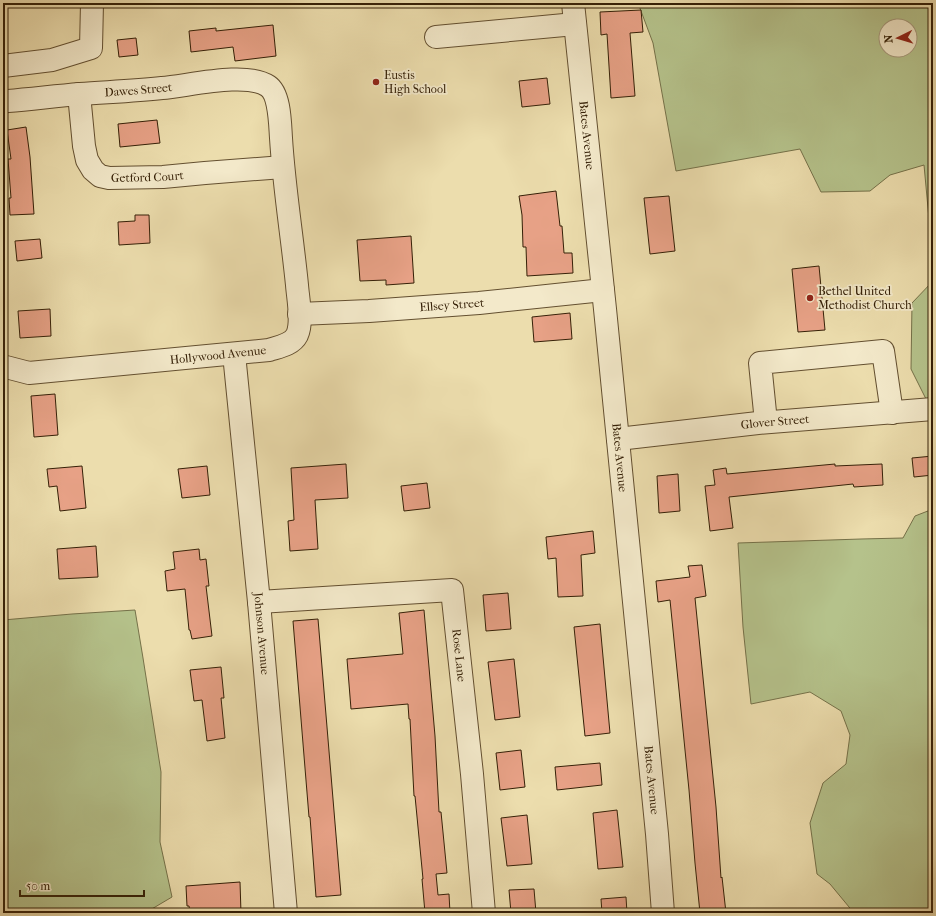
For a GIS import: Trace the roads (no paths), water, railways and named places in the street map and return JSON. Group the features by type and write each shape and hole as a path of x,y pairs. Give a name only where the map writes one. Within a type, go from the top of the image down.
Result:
{"street":[{"path":"3,66 52,60 91,48 92,3"},
{"path":"436,37 574,14"},
{"name":"Bates Avenue","path":"574,14 618,439 657,834 663,913"},
{"name":"Dawes Street","path":"3,102 79,94 162,88 217,80 259,81 272,89"},
{"name":"Hollywood Avenue","path":"4,368 28,373 269,350 290,343 296,336 300,327 293,245 282,167 280,120 275,95 272,89"},
{"name":"Getford Court","path":"79,94 84,146 93,170 100,176 109,178 163,177 282,167"},
{"name":"Ellsey Street","path":"299,314 472,304 603,290"},
{"path":"766,422 760,363 883,351 892,413"},
{"name":"Johnson Avenue","path":"234,354 259,602 286,913"},
{"name":"Glover Street","path":"618,439 766,422 933,409"},
{"name":"Rose Lane","path":"259,602 452,590 472,774 484,913"}],"place":[{"name":"Eustis High School","path":"376,82"},
{"name":"Bethel United Methodist Church","path":"810,298"}]}
